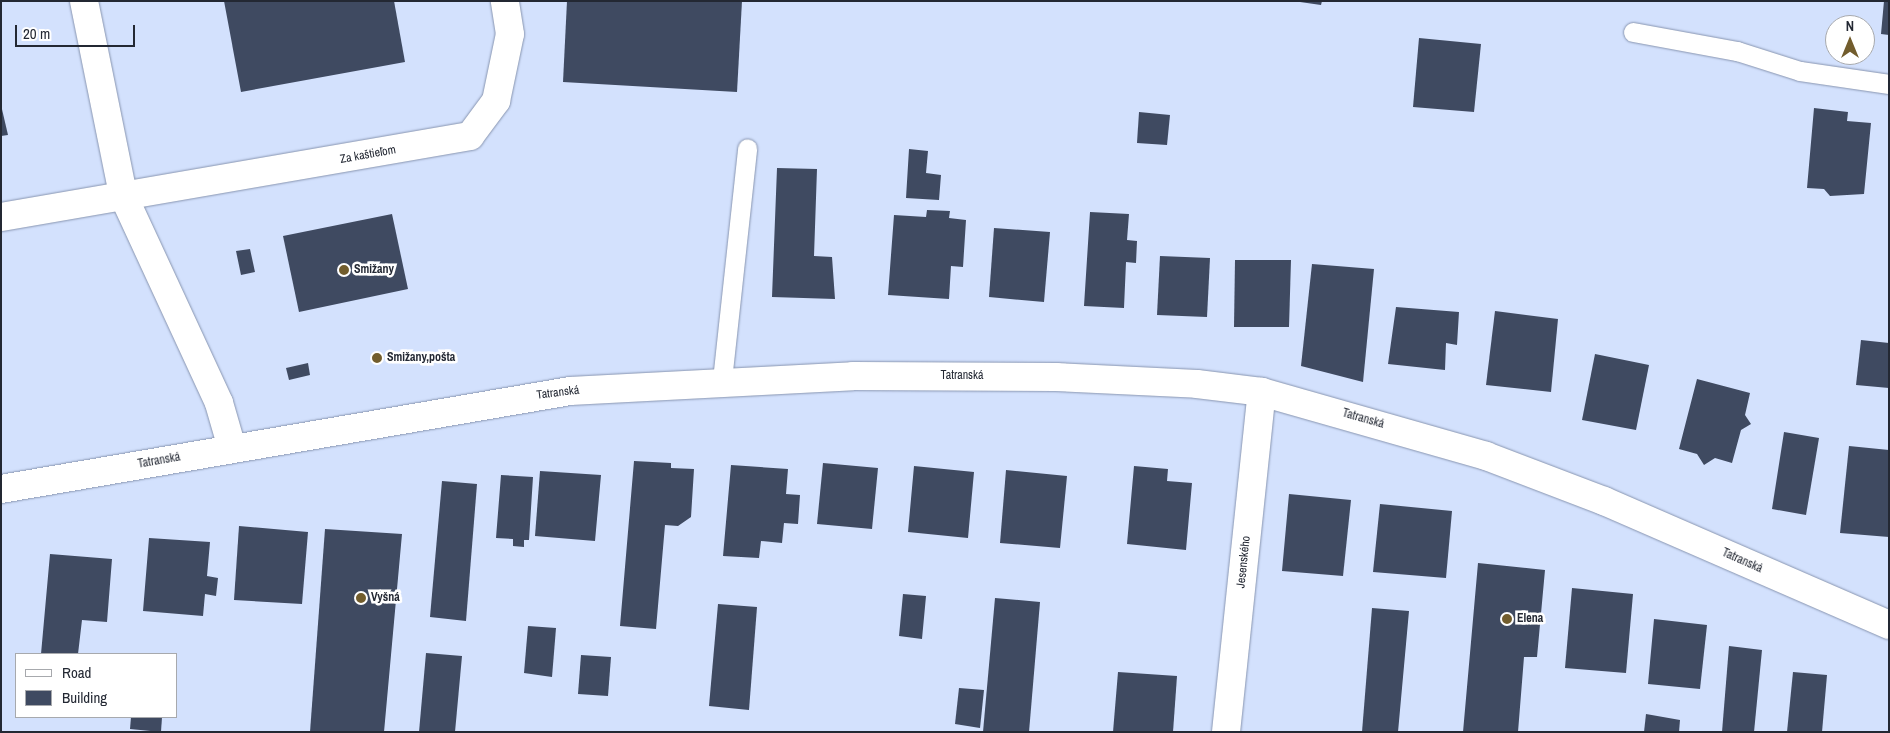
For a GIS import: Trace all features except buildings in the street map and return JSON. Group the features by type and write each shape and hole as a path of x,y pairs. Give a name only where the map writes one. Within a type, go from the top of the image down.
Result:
{"main road":[{"path":"84,1 123,195 219,403 232,448"},
{"name":"Za kaštieľom","path":"1,217 123,195 184,188 470,136 496,100 510,34 505,1"},
{"name":"Tatranská","path":"1,489 490,402 722,380 1056,377 1262,392 1486,456 1604,501 1889,625"},
{"name":"Jesenského","path":"1226,732 1262,392"}],"lane":[{"path":"1633,32 1737,51 1800,71 1889,84"},
{"path":"722,380 747,148"}],"place":[{"name":"Smižany","path":"344,270"},
{"name":"Smižany,pošta","path":"377,358"},
{"name":"Vyšná","path":"361,598"},
{"name":"Elena","path":"1507,619"}]}
